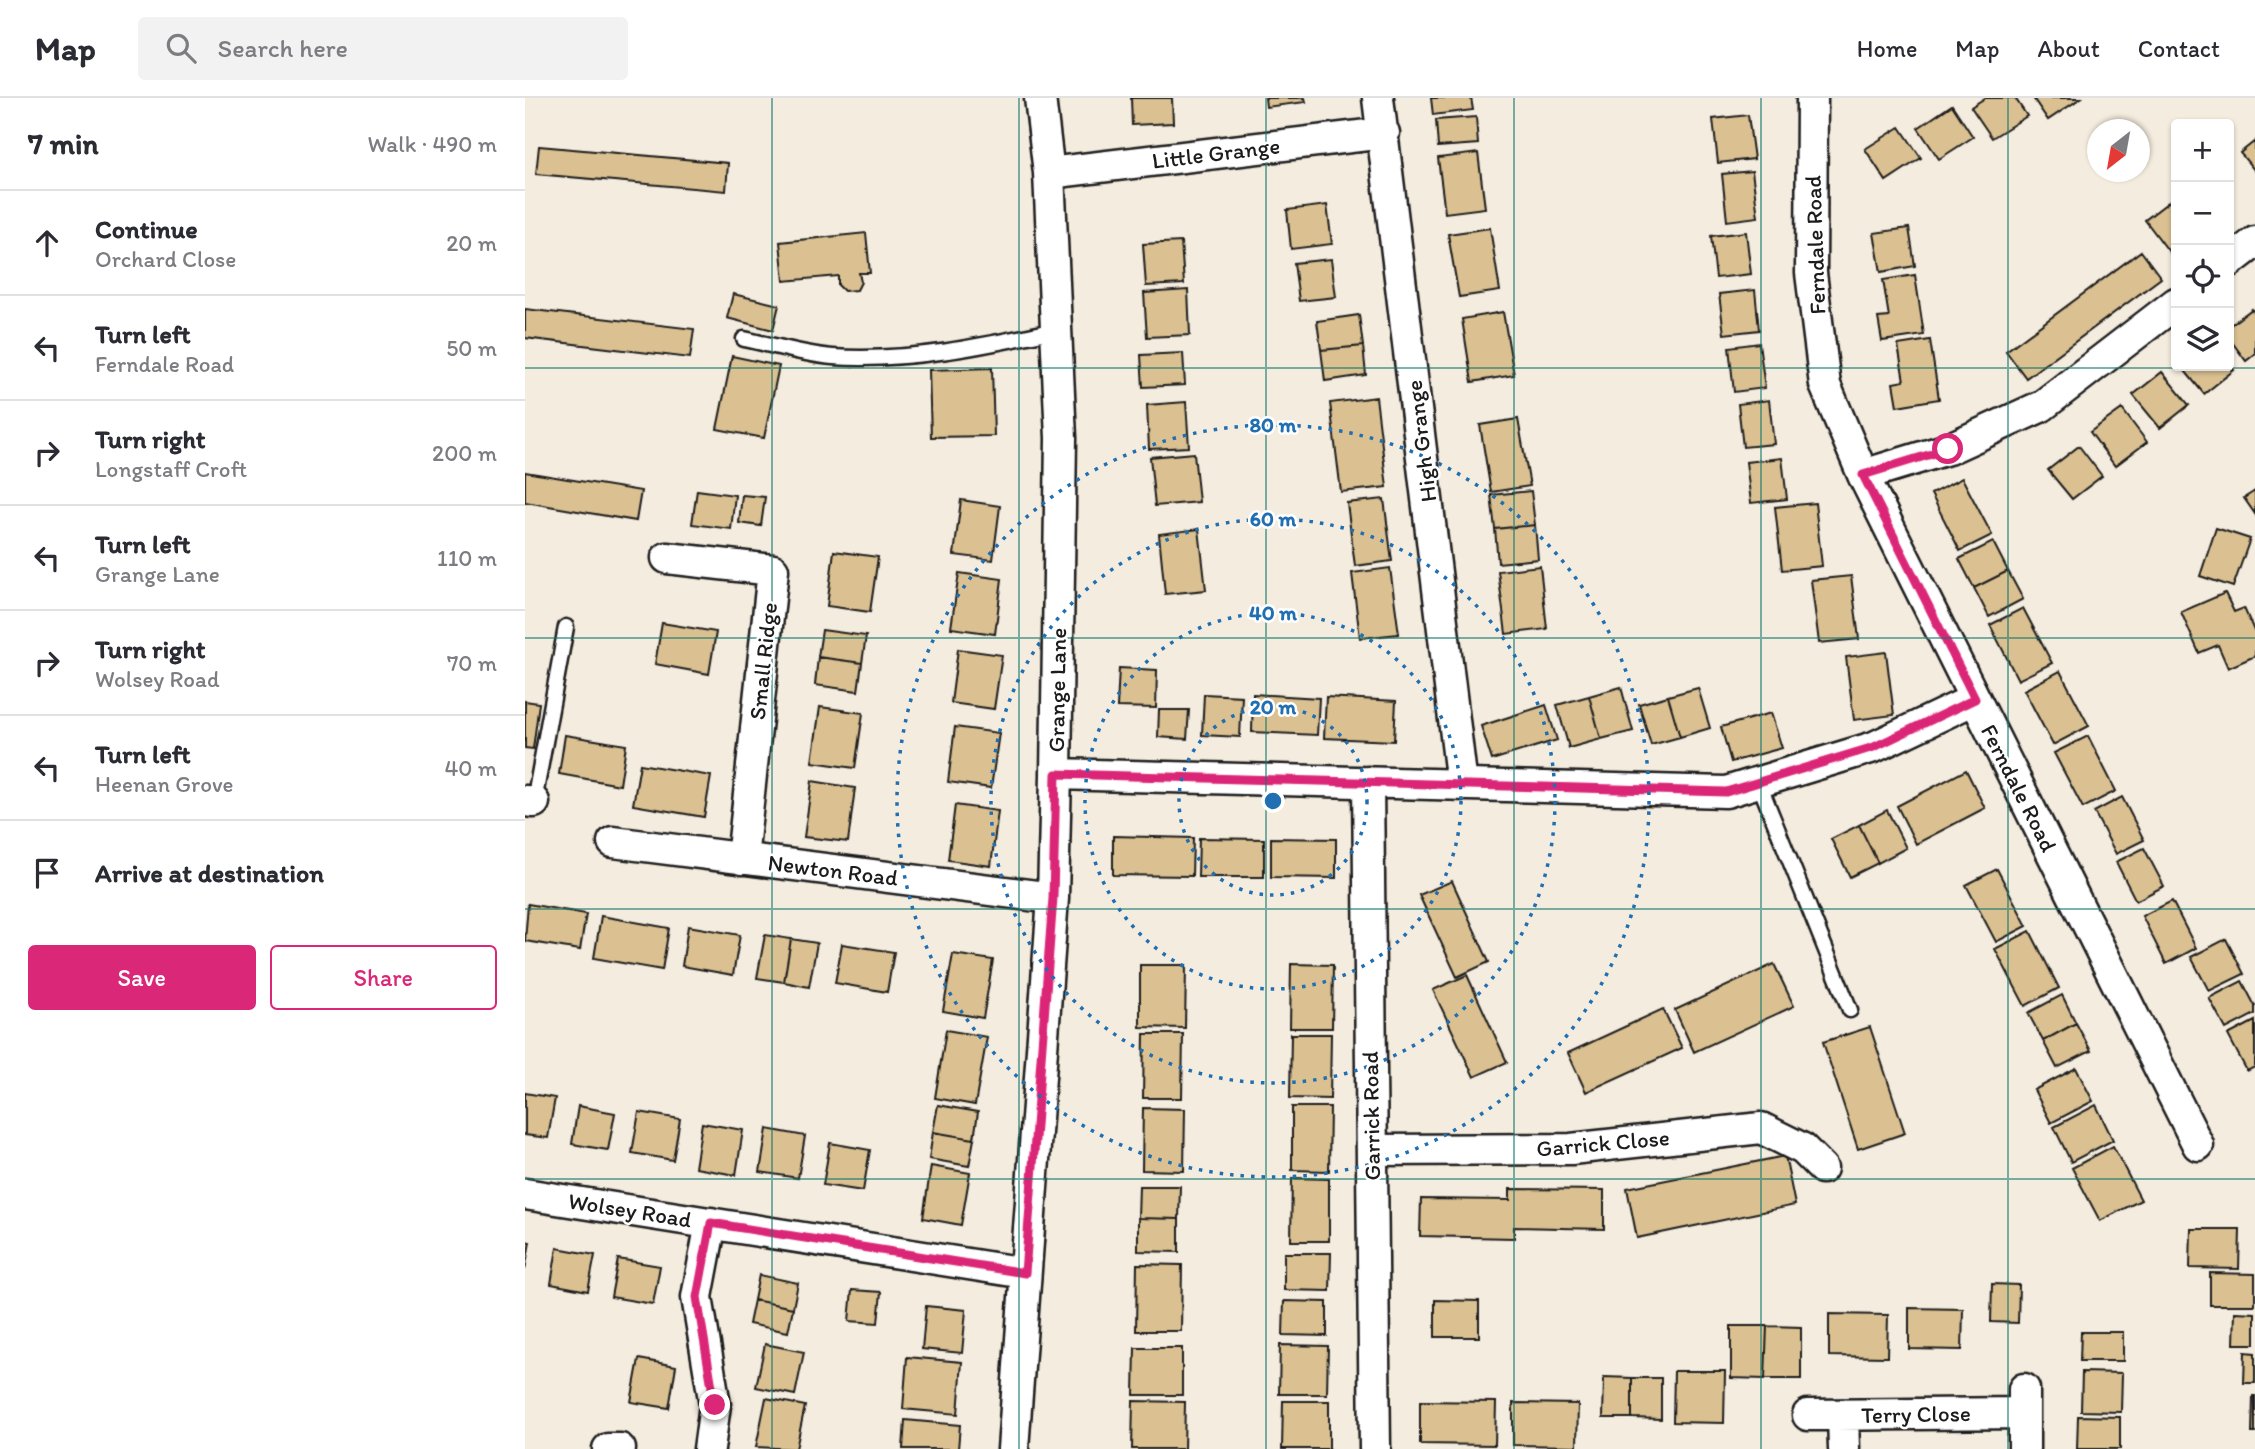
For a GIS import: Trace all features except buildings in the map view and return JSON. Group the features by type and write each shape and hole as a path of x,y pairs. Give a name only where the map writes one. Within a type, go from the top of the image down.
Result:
{"street":[{"name":"Grange Lane","path":"1013,1449 1053,898 1056,774 1061,438 1049,173 1040,98"},
{"name":"High Grange","path":"1378,98 1462,785"},
{"name":"Ferndale Road","path":"1812,98 1811,273 1825,385 1863,475 2198,1144"},
{"name":"Little Grange","path":"1049,173 1384,133"},
{"path":"2234,258 2255,242"},
{"path":"1863,475 1948,449 2042,406 2171,307"},
{"name":"Small Ridge","path":"667,558 773,570 742,859"},
{"path":"1056,774 1726,792 1874,747 1975,699"},
{"name":"Garrick Road","path":"1368,782 1375,1449"},
{"name":"Newton Road","path":"613,842 1053,898"},
{"name":"Garrick Close","path":"1372,1150 1571,1149 1761,1128 1803,1149 1822,1168"},
{"name":"Wolsey Road","path":"525,1194 1025,1273"},
{"path":"709,1449 715,1405 697,1297 711,1223"},
{"name":"Terry Close","path":"1808,1415 1843,1415 2024,1401 2024,1449"},
{"path":"1843,1415 1843,1449"},
{"path":"608,1449 620,1449"}],"lane":[{"path":"744,339 831,357 866,358 929,353 1003,342 1056,330"},
{"path":"530,802 566,627"},
{"path":"1758,782 1850,1010"}],"route":[{"path":"715,1405 697,1297 711,1223 1025,1273 1053,898 1056,774 1726,792 1874,747 1975,699 1863,475 1948,449"}]}
